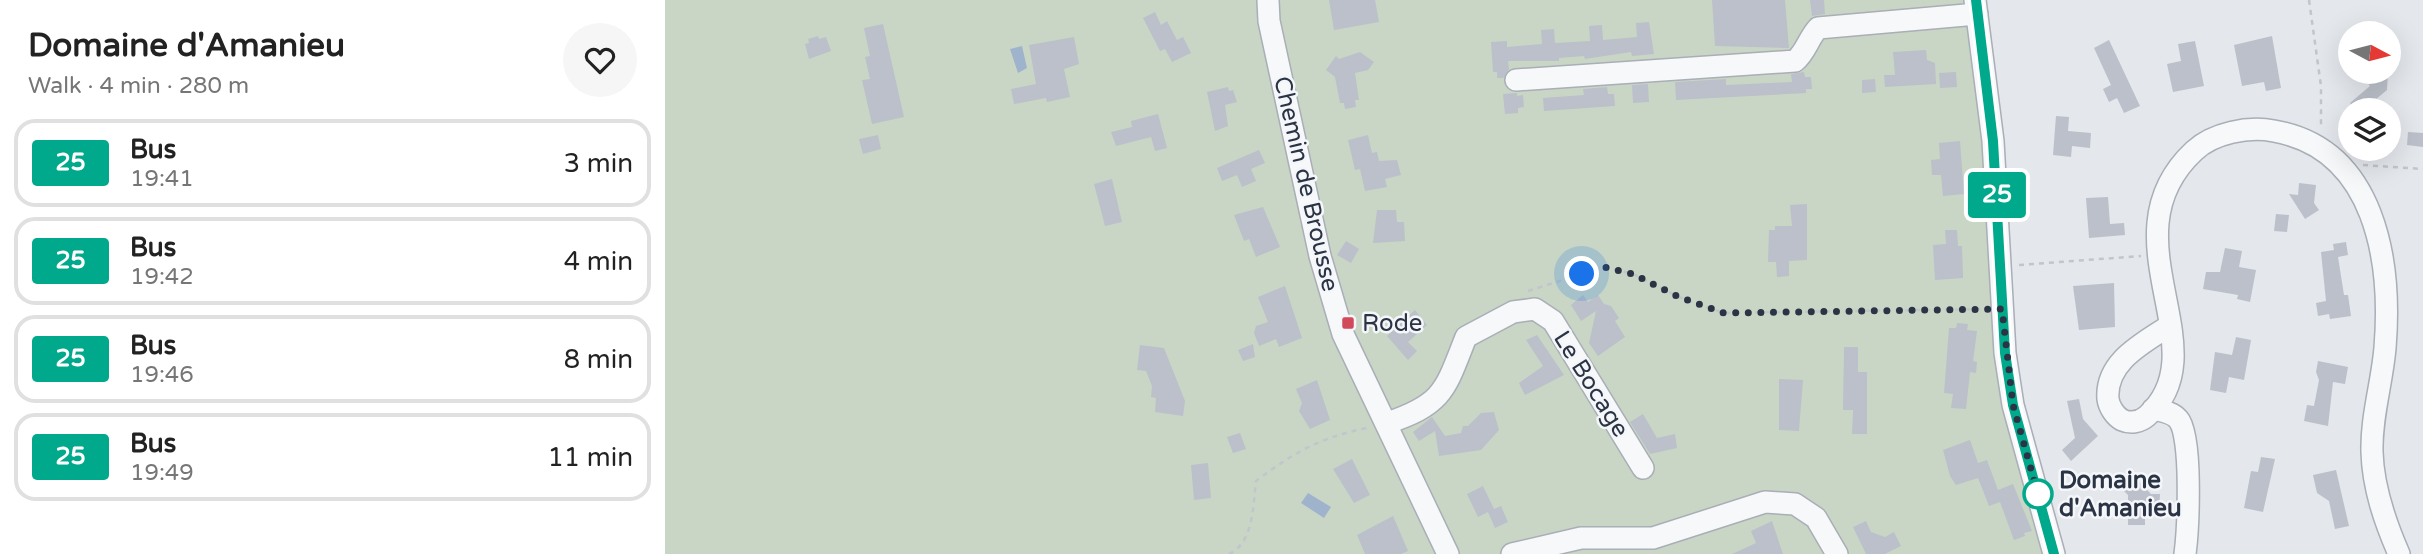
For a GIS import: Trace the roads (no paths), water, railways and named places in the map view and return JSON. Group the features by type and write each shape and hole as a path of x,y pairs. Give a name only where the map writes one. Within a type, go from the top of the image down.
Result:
{"street":[{"name":"Chemin de Brousse","path":"1268,0 1269,21 1320,256 1343,334 1448,554"},
{"path":"1527,85 1795,61 1802,55 1810,36 1818,28 1976,7 1993,141 2002,309 2013,405 2054,554"},
{"path":"2169,326 2116,368 2109,384 2111,409 2122,420 2138,421 2153,409 2172,371 2173,351 2156,231 2159,205 2169,179 2201,145 2215,137 2273,131 2298,138 2349,174 2372,213 2385,275 2385,350 2375,409 2372,455 2380,500 2399,554"},
{"name":"Le Bocage","path":"1387,424 1421,412 1445,391 1466,337 1513,312 1535,309 1553,321 1643,468"},
{"path":"2153,409 2172,414 2182,424 2189,484 2185,554"},
{"path":"1512,554 1581,538 1653,538 1765,502 1795,504 1816,518 1837,554"}],"water":[{"path":"1022,46 1027,68 1018,73 1010,49"},
{"path":"1308,493 1331,507 1324,518 1301,503"}],"place":[{"name":"Rode","path":"1348,323"},
{"name":"Domaine d'Amanieu","path":"2038,494"}]}
